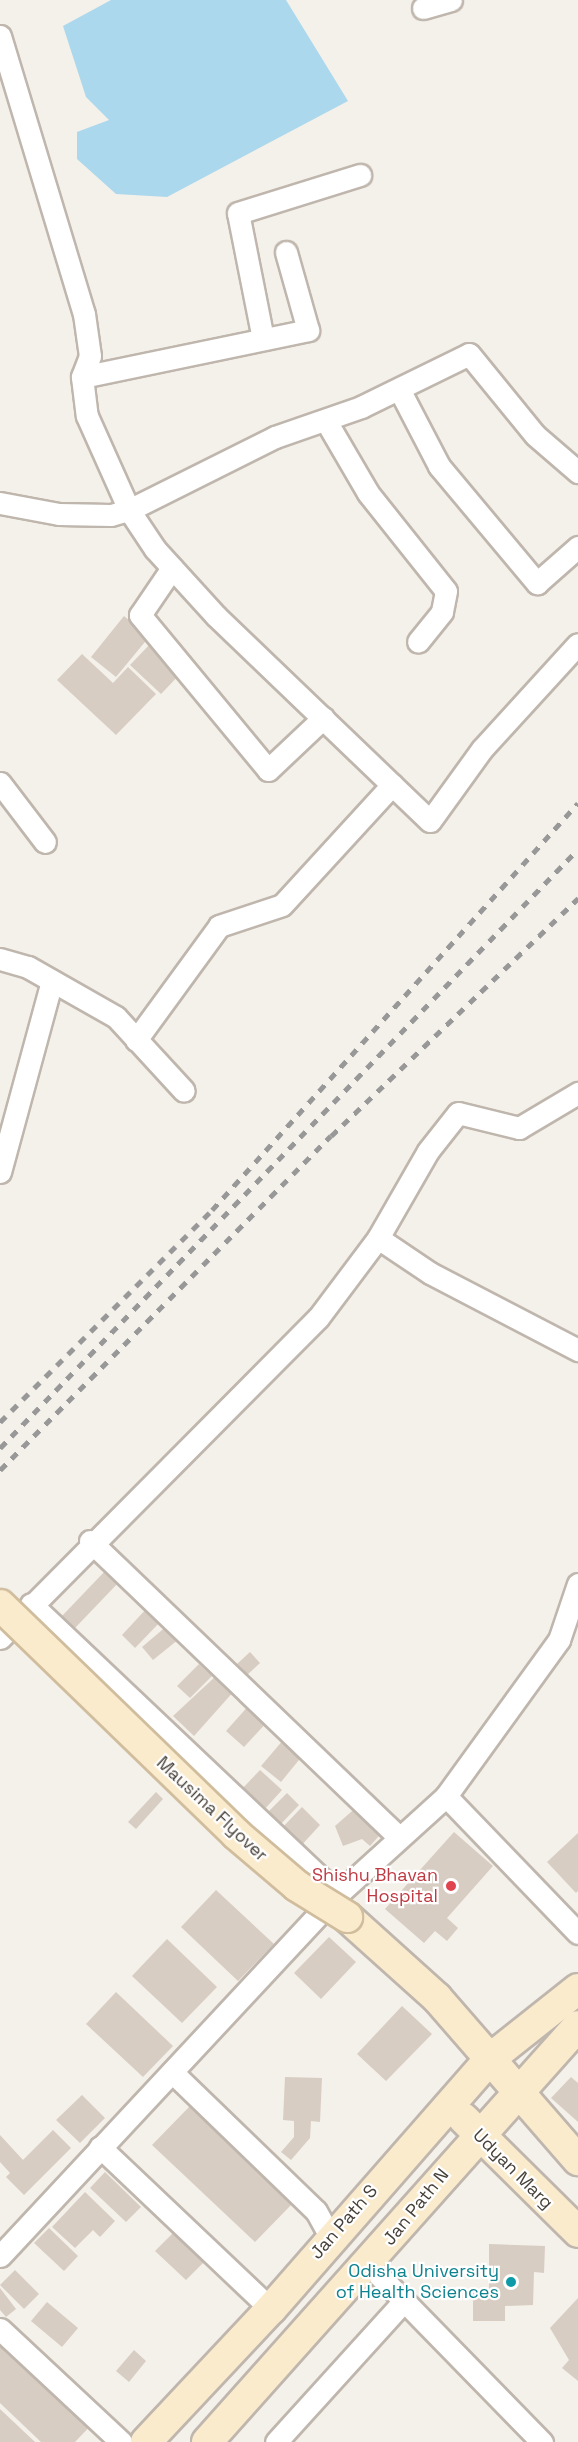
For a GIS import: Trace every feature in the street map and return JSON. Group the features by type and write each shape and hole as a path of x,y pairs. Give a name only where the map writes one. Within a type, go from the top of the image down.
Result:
{"main road":[{"name":"Mausima Flyover","path":"0,1605 236,1834 297,1886 342,1905 437,1998 491,2058"},
{"name":"Jan Path S","path":"146,2442 271,2309 330,2236 491,2058 548,2009 578,1989"},
{"name":"Jan Path N","path":"207,2442 369,2265 478,2133 578,2026"},
{"path":"491,2058 516,2091 578,2160"},
{"name":"Udyan Marg","path":"448,2105 578,2232"}],"street":[{"path":"423,8 451,0"},
{"path":"0,36 84,314 90,356 82,377 87,416 129,510 172,568 430,821 482,748 578,644"},
{"path":"263,339 238,213 360,175"},
{"path":"82,377 308,330 286,252"},
{"path":"0,503 59,514 111,515 129,510 275,437 326,421 399,389 469,354 535,435 578,472"},
{"path":"399,389 439,466 537,583 578,547"},
{"path":"326,421 368,493 446,591 442,612 418,642"},
{"path":"172,568 140,615 268,770 323,718"},
{"path":"0,783 45,842"},
{"path":"136,1040 219,926 282,905 392,785"},
{"path":"0,959 52,981 116,1017 184,1091"},
{"path":"0,1172 6,1124 52,981"},
{"path":"0,1638 90,1541 318,1318 378,1238 458,1113 519,1128 578,1093"},
{"path":"378,1238 430,1273 578,1350"},
{"path":"90,1541 397,1835"},
{"path":"0,2256 100,2146 172,2072 342,1905 397,1835 446,1796 560,1640 578,1584"},
{"path":"31,1604 342,1905"},
{"path":"446,1796 578,1933"},
{"path":"172,2072 316,2211 330,2236"},
{"path":"100,2146 271,2309"},
{"path":"369,2265 542,2442"},
{"path":"276,2442 404,2301"},
{"path":"0,2328 121,2442"}],"water":[{"path":"111,0 286,0 348,101 167,197 116,194 77,159 77,132 109,120 86,97 63,26"}],"building":[{"path":"124,616 149,637 116,677 91,657"},
{"path":"152,642 183,671 161,694 130,665"},
{"path":"82,654 113,683 128,667 156,694 116,735 57,680"},
{"path":"106,1570 119,1582 75,1628 62,1616"},
{"path":"148,1607 162,1620 135,1648 122,1635"},
{"path":"168,1625 179,1639 153,1660 142,1647"},
{"path":"250,1652 260,1663 247,1675 237,1664"},
{"path":"199,1664 212,1676 190,1698 177,1686"},
{"path":"217,1675 235,1690 194,1736 173,1716"},
{"path":"251,1703 269,1720 244,1747 226,1731"},
{"path":"284,1739 303,1755 281,1782 261,1766"},
{"path":"260,1770 282,1790 263,1811 241,1790"},
{"path":"156,1792 163,1799 136,1829 128,1822"},
{"path":"287,1793 299,1805 278,1827 265,1815"},
{"path":"359,1805 385,1829 370,1846 362,1839 343,1846 335,1826"},
{"path":"302,1807 320,1825 299,1848 280,1830"},
{"path":"454,1832 493,1866 447,1918 458,1928 447,1941 435,1931 424,1943 385,1909"},
{"path":"578,1833 578,1891 576,1893 547,1862"},
{"path":"216,1890 274,1944 238,1981 181,1927"},
{"path":"329,1937 356,1962 321,1999 294,1973"},
{"path":"167,1939 217,1987 182,2023 132,1976"},
{"path":"116,1992 173,2046 143,2077 86,2024"},
{"path":"402,2006 432,2034 386,2081 357,2054"},
{"path":"285,2077 322,2078 320,2122 311,2121 310,2138 291,2160 281,2152 294,2137 294,2121 283,2120"},
{"path":"571,2077 578,2083 578,2122 551,2098"},
{"path":"82,2095 105,2118 80,2143 56,2120"},
{"path":"190,2106 293,2203 255,2242 152,2145"},
{"path":"53,2130 71,2148 24,2195 6,2177 10,2173 0,2162 0,2135 23,2160"},
{"path":"105,2172 141,2207 126,2222 90,2188"},
{"path":"85,2192 115,2221 100,2237 93,2230 75,2248 52,2227"},
{"path":"49,2228 78,2256 64,2271 34,2243"},
{"path":"174,2232 205,2261 186,2280 155,2251"},
{"name":"Odisha University of Health Sciences","path":"489,2244 545,2246 544,2273 534,2272 533,2305 505,2306 505,2321 473,2321 473,2292 489,2292"},
{"path":"15,2270 39,2294 24,2309 0,2285"},
{"path":"0,2288 16,2309 6,2317 0,2310"},
{"path":"578,2298 578,2381 562,2368 569,2360 550,2328"},
{"path":"47,2302 78,2328 62,2347 31,2321"},
{"path":"6,2337 95,2421 75,2442 41,2442 0,2403 0,2343"},
{"path":"134,2350 146,2361 129,2382 116,2371"},
{"path":"0,2409 35,2442 0,2442"}],"railway":[{"path":"0,1422 212,1210 578,803"},
{"path":"0,1448 578,849"},
{"path":"0,1470 331,1136 578,898"}],"place":[{"name":"Shishu Bhavan Hospital","path":"451,1886"},
{"name":"Odisha University of Health Sciences","path":"511,2282"}]}
